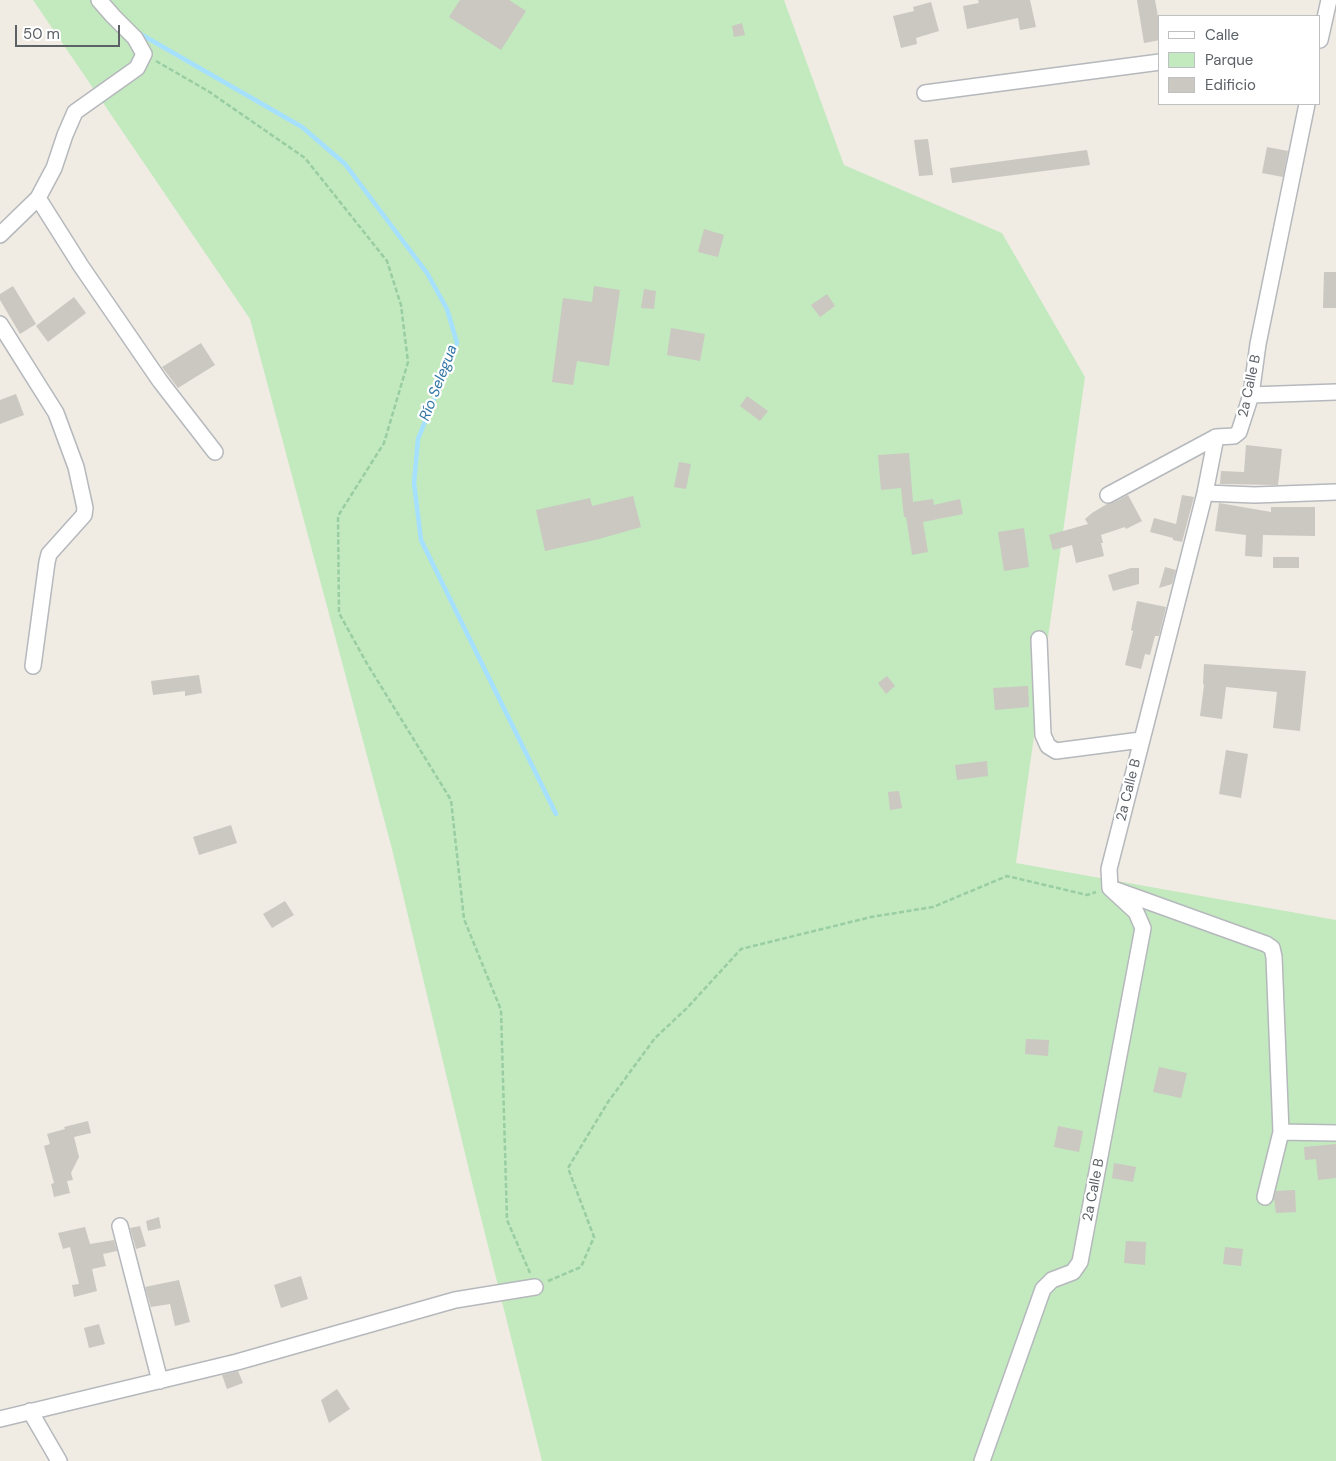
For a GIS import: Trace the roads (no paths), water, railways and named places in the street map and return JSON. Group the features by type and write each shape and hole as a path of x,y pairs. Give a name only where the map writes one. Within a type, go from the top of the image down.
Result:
{"street":[{"path":"0,235 38,198 54,168 75,112 137,68 144,54 136,38 99,0"},
{"path":"1321,36 1329,0"},
{"path":"925,93 1158,62"},
{"name":"2a Calle B","path":"982,1461 1043,1289 1052,1280 1073,1272 1080,1262 1143,928 1136,912 1110,888 1109,869 1205,493 1216,437 1234,436 1239,432 1251,396 1258,344 1307,105"},
{"path":"38,198 81,266 154,372 215,452"},
{"path":"0,324 56,412 76,467 85,508 84,515 49,554 33,666"},
{"path":"1251,396 1336,392"},
{"path":"1108,494 1216,437"},
{"path":"1205,493 1336,492"},
{"path":"1039,639 1043,735 1048,746 1056,751 1141,740"},
{"path":"1110,888 1266,944 1272,948 1274,957 1281,1132 1266,1197"},
{"path":"1281,1132 1336,1134"},
{"path":"120,1226 160,1381"},
{"path":"0,1419 275,1352 455,1300 535,1287"},
{"path":"30,1411 59,1461"}],"waterway":[{"name":"Río Selegua","path":"137,32 302,127 345,164 427,273 447,309 457,343 418,439 414,483 421,540 556,814"}]}
